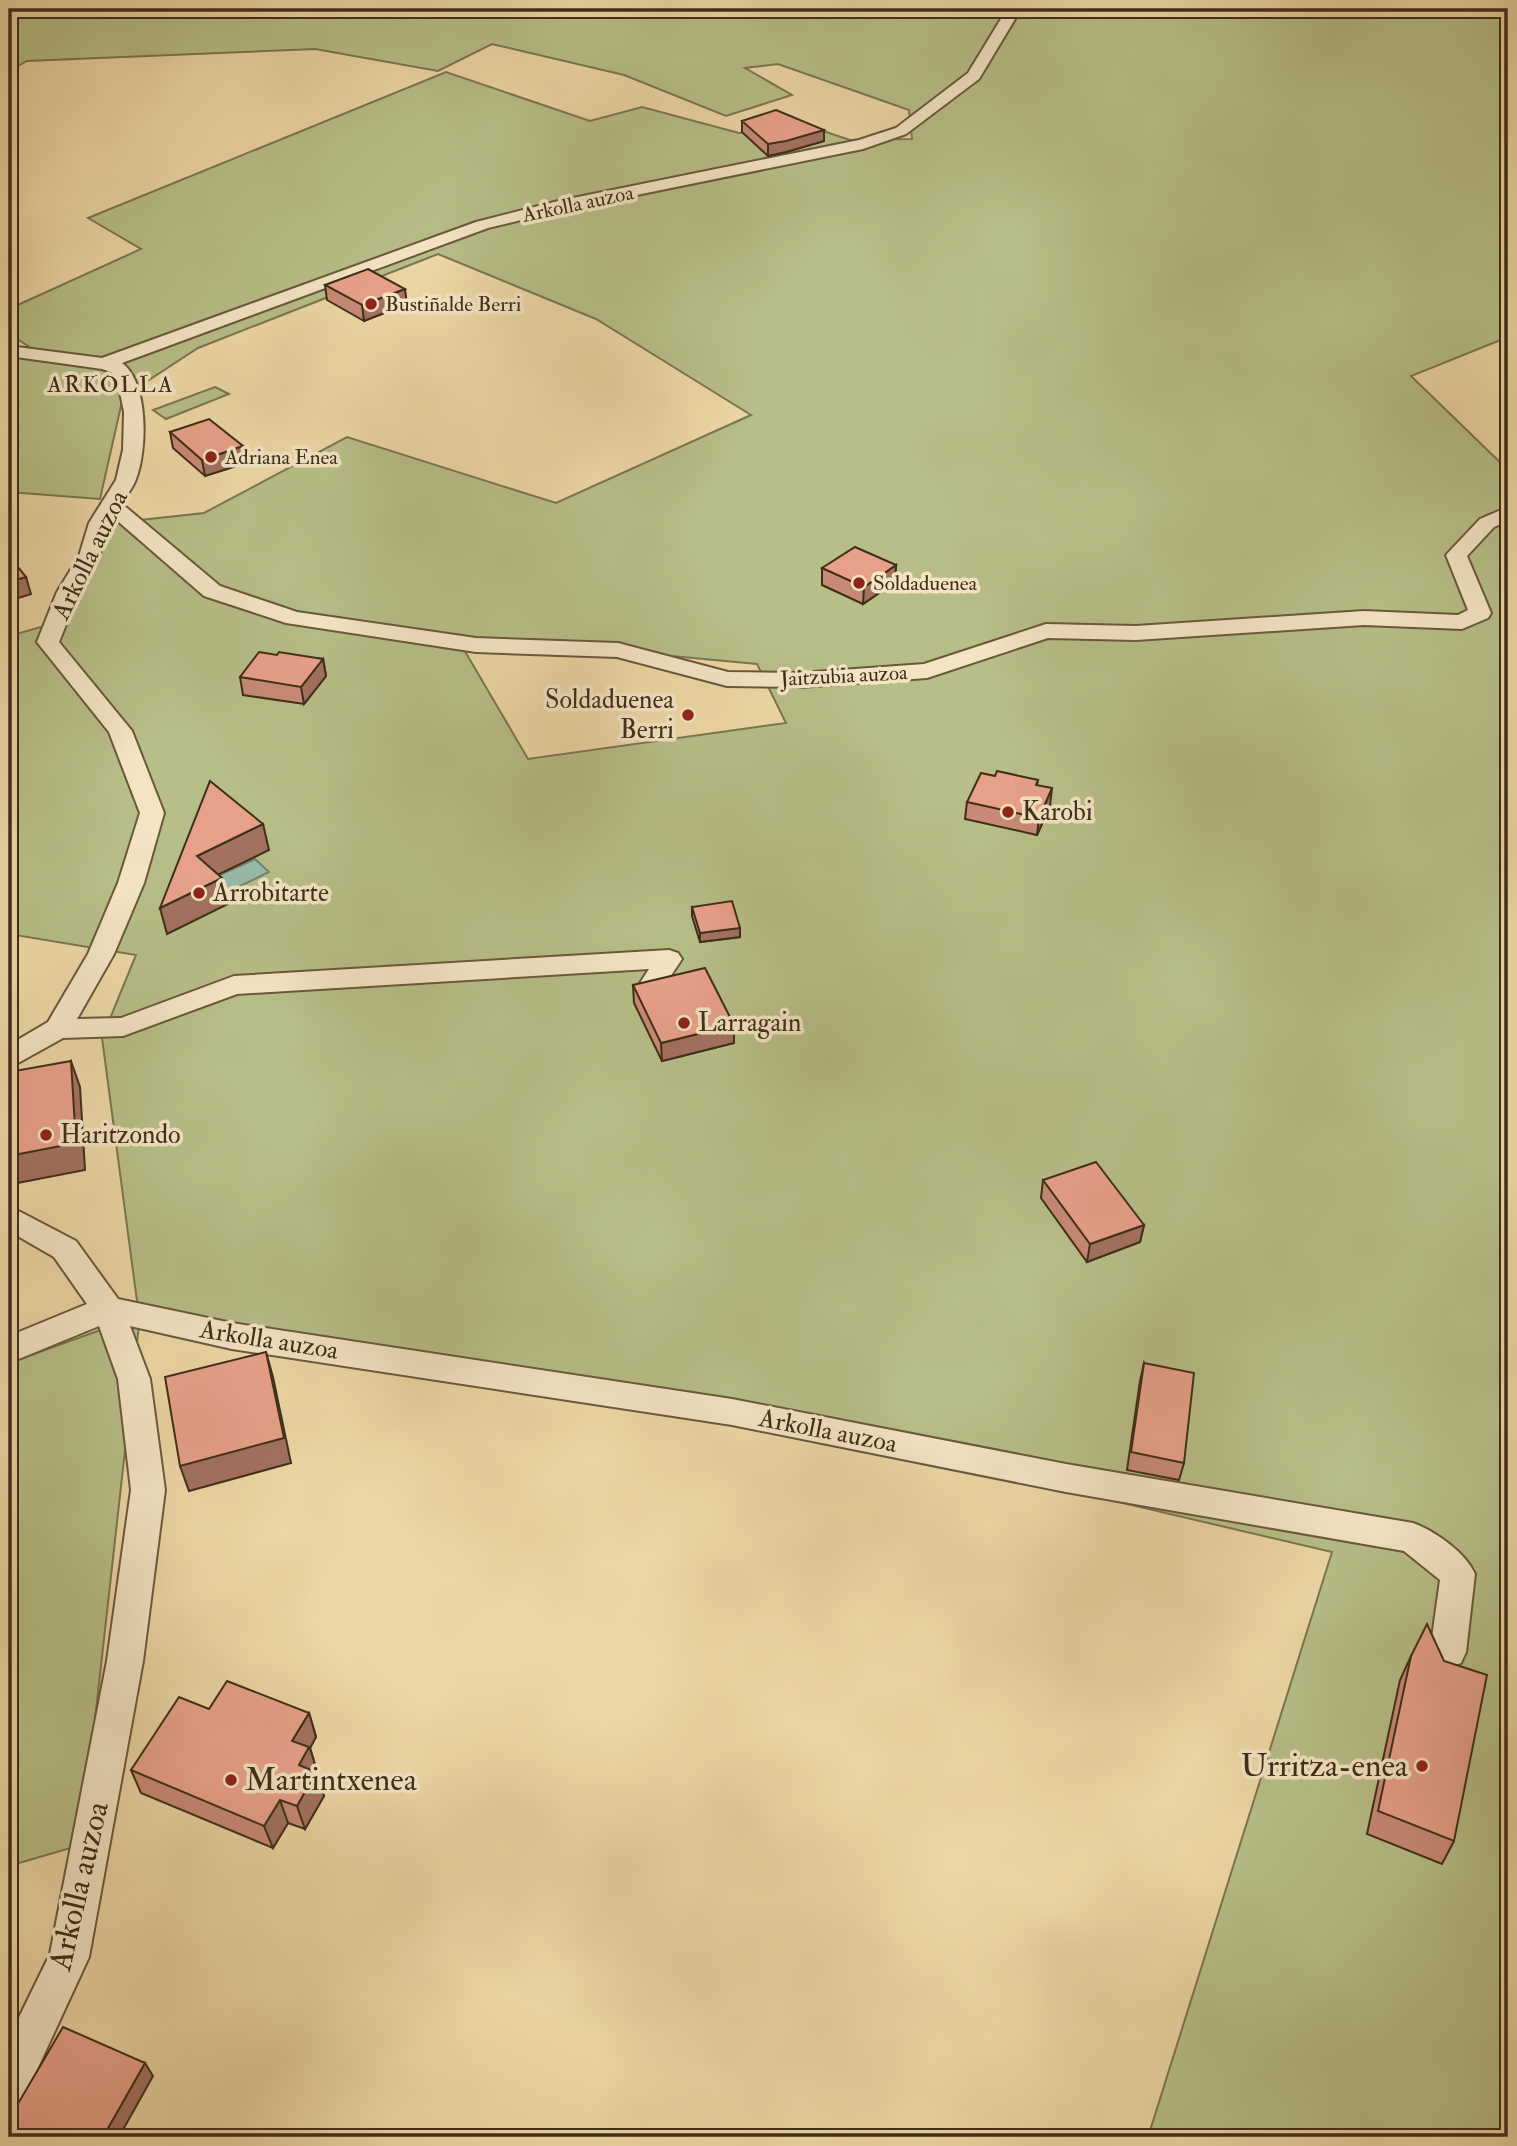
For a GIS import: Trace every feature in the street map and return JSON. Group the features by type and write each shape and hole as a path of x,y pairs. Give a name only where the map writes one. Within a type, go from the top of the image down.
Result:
{"street":[{"name":"Arkolla auzoa","path":"104,364 482,225 558,206 863,144 901,131 974,76 1014,9"},
{"name":"Arkolla auzoa","path":"9,352 118,368 126,377 134,412 133,450 126,480 99,523 89,556 68,592 48,642 120,731 152,813 131,883 106,942 58,1029"},
{"name":"Jaitzubia auzoa","path":"110,504 212,591 294,618 475,645 618,650 727,679 800,680 927,671 1046,631 1136,633 1364,618 1462,622 1480,613 1456,555 1487,523 1508,513"},
{"path":"9,1058 58,1029 123,1027 234,985 669,959 651,986"},
{"name":"Arkolla auzoa","path":"9,1217 65,1249 108,1309 134,1378 148,1490 125,1661 69,1957 9,2083"},
{"name":"Arkolla auzoa","path":"108,1309 232,1336 732,1412 1066,1478 1413,1538 1458,1574 1448,1652"},
{"path":"9,1350 108,1309"}],"green space":[{"path":"9,9 1508,9 1508,337 1411,376 1508,470 1508,2137 1148,2137 1332,1552 841,1437 140,1316 81,1845 9,1866 9,1363 139,1316 102,1038 136,955 9,934 9,636 52,624 104,524 204,513 347,437 556,503 751,415 596,319 438,254 198,348 123,397 100,499 9,492 9,357 28,346 9,334 9,309 141,249 88,218 446,72 590,121 642,107 739,133 814,128 850,140 912,139 909,110 778,64 745,68 792,95 726,116 624,75 492,44 438,71 315,49 27,61 9,71","holes":["456,636 757,664 786,723 528,759"]},
{"path":"215,387 229,394 166,419 153,410"}],"shaded area":[{"path":"255,859 269,872 224,894 209,880"}],"building":[{"path":"776,110 824,130 768,144 742,121"},
{"path":"368,269 405,289 362,305 325,285"},
{"path":"209,419 243,446 202,460 170,432"},
{"path":"855,547 896,565 864,587 822,568"},
{"path":"9,556 26,577 9,582"},
{"path":"259,652 277,655 279,652 323,659 301,687 240,677"},
{"path":"997,771 1038,780 1036,785 1052,788 1039,818 967,802 981,773 995,776"},
{"path":"210,781 263,824 197,856 222,878 160,908"},
{"path":"732,901 740,928 700,933 692,907"},
{"name":"Larragain","path":"705,968 734,1025 661,1043 633,985"},
{"path":"71,1061 76,1143 9,1156 9,1072"},
{"path":"1096,1162 1144,1225 1090,1244 1043,1180"},
{"path":"266,1352 284,1438 180,1466 165,1377"},
{"path":"1144,1363 1194,1373 1184,1463 1131,1452"},
{"name":"Urritza-enea","path":"1427,1624 1444,1661 1487,1675 1454,1841 1378,1811 1411,1656"},
{"name":"Martintxenea","path":"227,1681 309,1713 292,1741 309,1747 299,1765 316,1772 297,1806 280,1800 264,1826 131,1770 179,1697 209,1709"},
{"path":"63,2027 145,2063 103,2137 9,2137 9,2119"}],"place":[{"name":"Bustiñalde Berri","path":"371,304"},
{"name":"Adriana Enea","path":"211,457"},
{"name":"Soldaduenea","path":"859,583"},
{"name":"Soldaduenea Berri","path":"688,715"},
{"name":"Karobi","path":"1008,812"},
{"name":"Arrobitarte","path":"199,893"},
{"name":"Larragain","path":"684,1023"},
{"name":"Haritzondo","path":"46,1135"},
{"name":"Urritza-enea","path":"1422,1766"},
{"name":"Martintxenea","path":"231,1780"}],"district":[{"name":"ARKOLLA","path":"111,384"}]}
